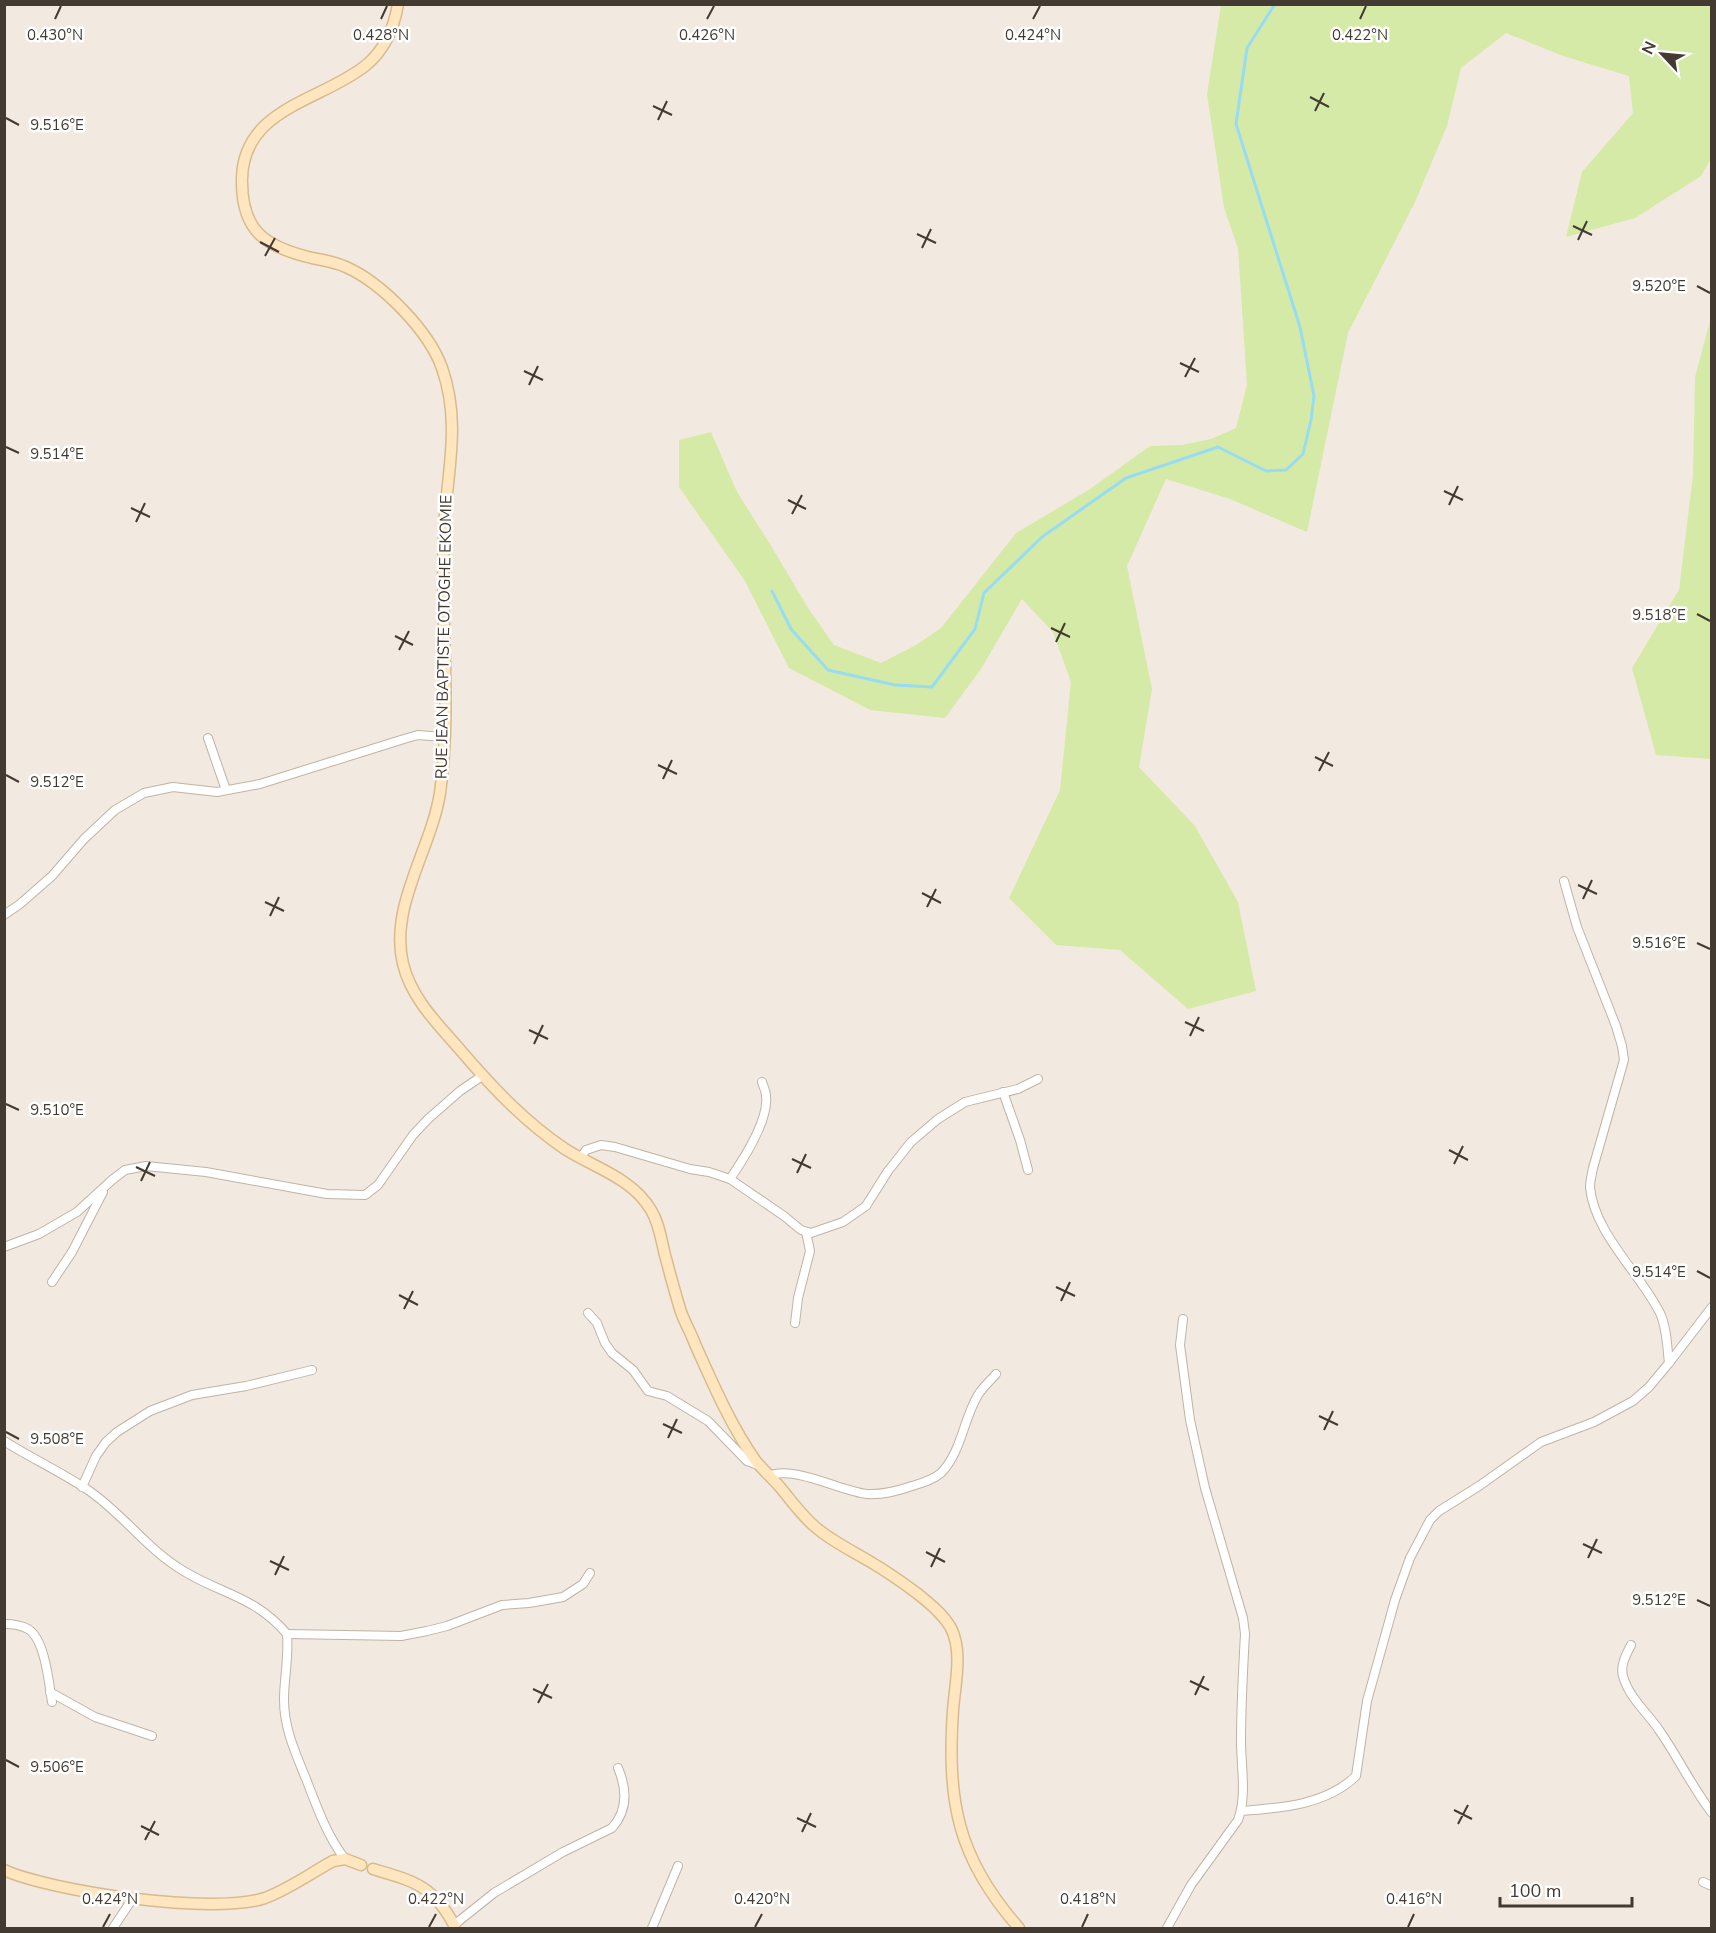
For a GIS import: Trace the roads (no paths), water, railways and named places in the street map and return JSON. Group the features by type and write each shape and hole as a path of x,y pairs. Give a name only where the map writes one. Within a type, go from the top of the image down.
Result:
{"street":[{"name":"RUE JEAN BAPTISTE OTOGHE EKOMIE","path":"398,4 396,17 384,46 365,66 267,122 251,142 242,164 241,189 244,208 251,226 267,240 286,251 350,268 368,280 411,319 439,359 445,378 454,445 444,529 446,687 444,737 436,812 404,906 400,925 402,960 414,993 425,1009 482,1076 522,1115 563,1147 616,1176 637,1193 651,1209 659,1227 683,1318 721,1401 758,1464 820,1532 889,1572 930,1604 944,1618 953,1632 957,1652 951,1748 952,1788 960,1825 969,1857 1001,1908 1019,1929"},
{"path":"4,915 52,876 84,839 116,810 144,793 173,787 217,792 260,784 418,735 444,737"},
{"path":"208,738 226,790"},
{"path":"1564,881 1577,927 1616,1026 1624,1060 1593,1168 1590,1185 1593,1199 1599,1218 1660,1314 1666,1335 1669,1363"},
{"path":"4,1247 39,1233 77,1212 125,1170 146,1166 206,1172 327,1194 365,1195 378,1185 413,1135 428,1119 460,1091 482,1076"},
{"path":"580,1157 586,1150 601,1145 709,1172 730,1179 801,1230 811,1233 843,1222 866,1206 888,1171 911,1142 938,1119 965,1102 1018,1089 1038,1079"},
{"path":"730,1179 752,1142 765,1107 766,1096 762,1082"},
{"path":"1003,1092 1028,1170"},
{"path":"52,1282 72,1252 107,1184"},
{"path":"795,1323 798,1298 810,1251 806,1232"},
{"path":"1241,1811 1281,1807 1316,1800 1350,1782 1356,1776 1366,1701 1402,1578 1430,1521 1439,1511 1541,1442 1593,1422 1633,1401 1649,1387 1712,1307"},
{"path":"588,1312 597,1323 612,1353 633,1370 648,1391 667,1396 708,1421 747,1461 758,1464"},
{"path":"1167,1929 1191,1885 1232,1830 1241,1811 1245,1634 1243,1618 1205,1488 1190,1420 1180,1345 1183,1319"},
{"path":"82,1487 96,1456 106,1442 117,1432 150,1411 192,1395 246,1386 312,1370"},
{"path":"773,1480 775,1473 801,1476 870,1494 894,1492 925,1482 939,1475 949,1464 979,1394 996,1374"},
{"path":"4,1441 82,1487 119,1515 141,1539 168,1561 248,1602 264,1612 287,1634 402,1636 427,1631 447,1626 502,1605 563,1597 583,1584 590,1573"},
{"path":"4,1624 15,1624 28,1629 36,1637 44,1660 52,1702"},
{"path":"287,1634 284,1698 286,1724 294,1751 322,1819 345,1860"},
{"path":"1631,1645 1623,1663 1622,1674 1631,1695 1659,1730 1694,1789 1712,1813"},
{"path":"50,1692 95,1717 152,1736"},
{"path":"4,1869 37,1881 134,1898 196,1903 245,1902 265,1898 333,1861 345,1860 418,1884 443,1907 454,1927 494,1893 563,1852 612,1828 618,1821 625,1797 624,1782 618,1768"},
{"path":"652,1929 678,1866"},
{"path":"1703,1882 1712,1886"},
{"path":"113,1929 134,1898"}],"waterway":[{"path":"772,591 791,629 828,670 895,685 932,687 975,629 984,593 1042,537 1126,478 1218,447 1266,471 1286,470 1303,454 1314,396 1300,327 1236,124 1247,48 1275,4"}]}
